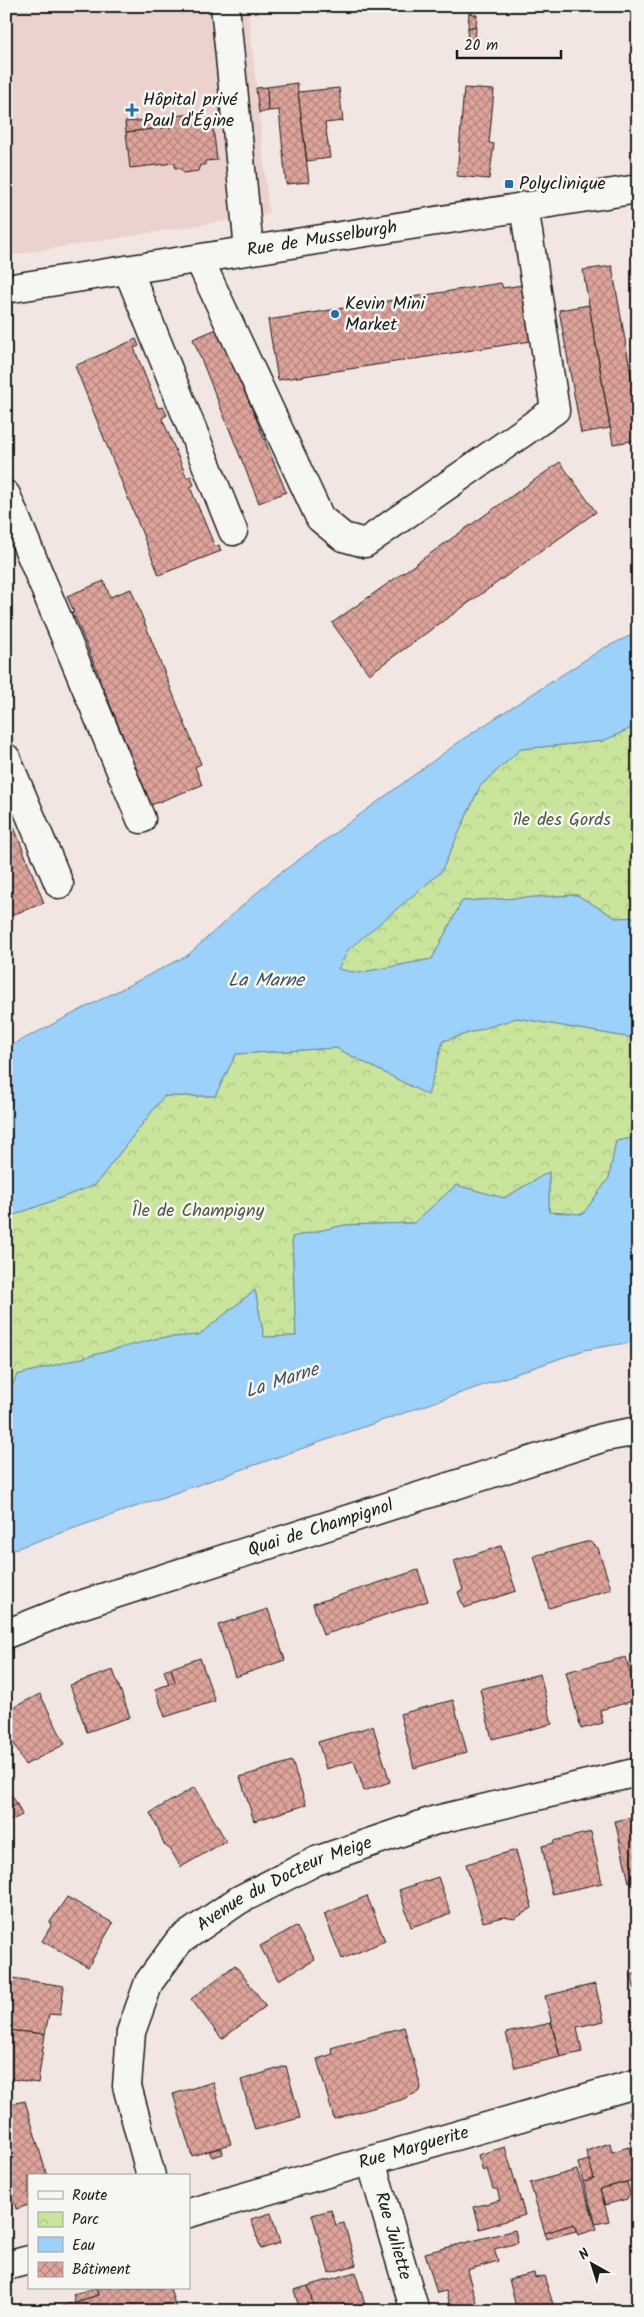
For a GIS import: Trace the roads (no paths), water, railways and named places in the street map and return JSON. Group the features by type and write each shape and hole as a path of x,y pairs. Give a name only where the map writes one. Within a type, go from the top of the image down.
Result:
{"street":[{"path":"225,6 249,250"},
{"name":"Rue de Musselburgh","path":"6,289 638,189"},
{"path":"199,258 320,518 343,537 365,543 555,410 524,206"},
{"path":"128,270 233,531"},
{"path":"6,495 141,819"},
{"path":"6,758 59,884"},
{"name":"Quai de Champignol","path":"6,1634 74,1607 605,1436 638,1431"},
{"name":"Avenue du Docteur Meige","path":"150,2174 126,2086 131,2032 149,1982 179,1941 239,1900 316,1861 436,1820 638,1772"},
{"name":"Rue Marguerite","path":"190,2213 638,2083"},
{"name":"Rue Juliette","path":"371,2161 415,2311"},
{"path":"6,2266 28,2260"}],"water":[{"name":"La Marne","path":"638,632 638,725 603,741 521,749 480,786 441,872 349,949 338,969 358,973 432,959 462,901 577,895 616,918 638,917 638,1039 517,1018 443,1041 428,1095 336,1048 236,1054 215,1096 164,1096 95,1185 6,1218 6,1048 188,955 271,880 463,739 602,649"},
{"name":"La Marne","path":"638,1137 638,1341 584,1350 6,1552 6,1400 17,1375 159,1338 199,1335 255,1290 264,1337 296,1336 292,1237 345,1225 414,1223 456,1185 504,1198 549,1172 549,1212 583,1214 609,1178 616,1141"}],"place":[{"name":"Hôpital privé Paul d'Égine","path":"132,110"},
{"name":"Polyclinique","path":"509,184"},
{"name":"Kevin Mini Market","path":"335,314"}],"park label":[{"name":"île des Gords","path":"562,820"},
{"name":"Île de Champigny","path":"198,1211"}]}
